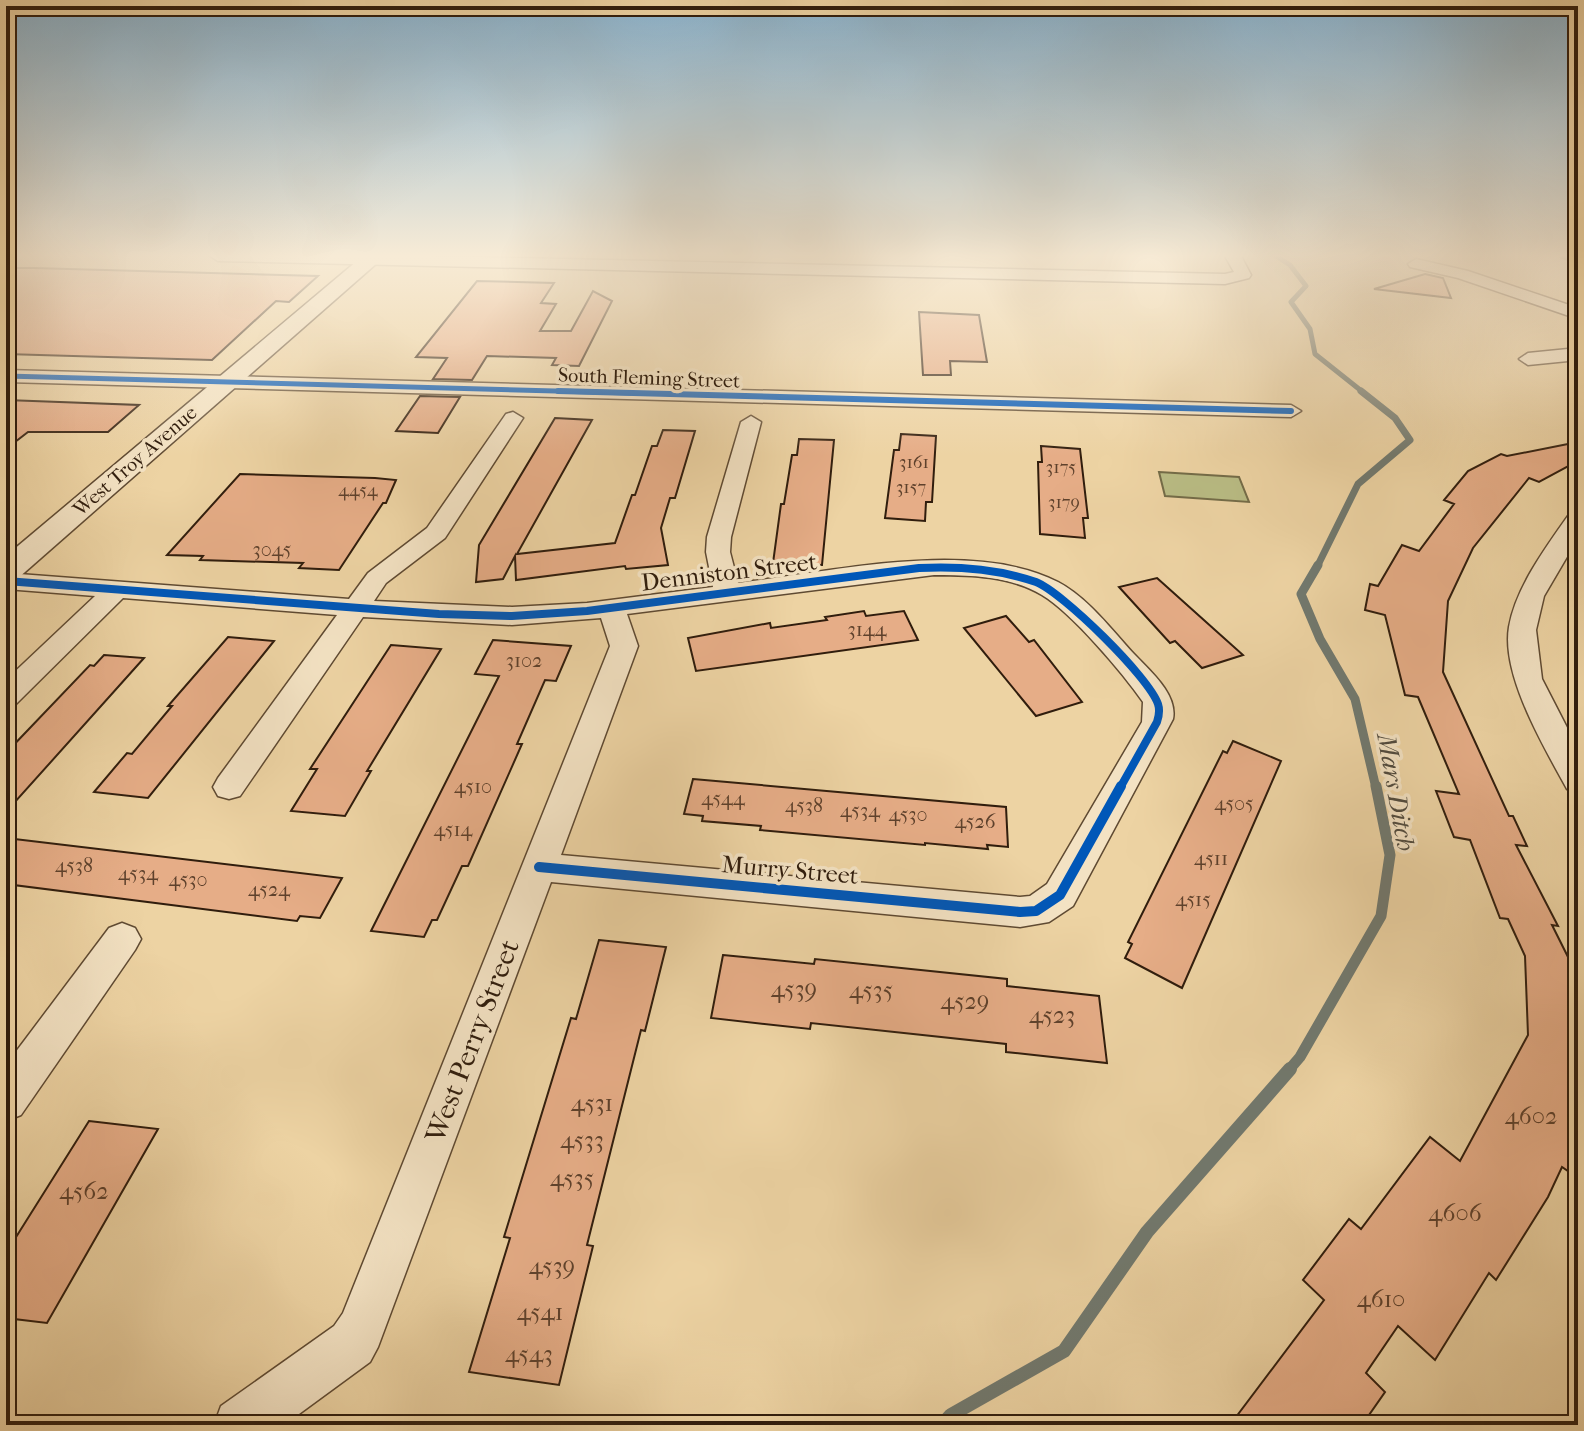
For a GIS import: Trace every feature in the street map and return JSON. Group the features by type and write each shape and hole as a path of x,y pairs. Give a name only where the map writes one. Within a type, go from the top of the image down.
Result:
{"street":[{"name":"West Troy Avenue","path":"6,572 297,323"},
{"path":"1528,359 1578,354"},
{"name":"South Fleming Street","path":"6,376 1291,411"},
{"path":"229,787 377,578 436,533 513,418"},
{"path":"727,592 718,552 719,537 751,422"},
{"path":"1578,518 1531,596 1522,630 1528,679 1578,780"},
{"name":"Denniston Street","path":"6,581 498,616 611,608 935,567 1024,579 1060,596 1146,686 1156,699 1160,713 1060,895 1036,911"},
{"path":"6,697 117,589"},
{"name":"West Perry Street","path":"240,1425 352,1344 361,1330 624,646 611,608"},
{"name":"Murry Street","path":"539,867 1020,912 1036,911"},
{"path":"6,1100 122,939"}],"green space":[{"path":"1159,472 1239,477 1249,502 1165,496"}],"building":[{"path":"6,323 252,323 212,360 6,354"},
{"path":"443,323 545,323 540,331 571,331 576,323 601,323 579,366 552,365 556,358 487,356 472,380 433,379 447,358 416,357"},
{"path":"920,323 980,323 987,362 950,361 951,375 923,375"},
{"path":"420,396 460,397 438,433 396,431"},
{"path":"6,400 139,405 108,432 28,432 6,449"},
{"path":"555,418 592,420 517,554 615,543 652,446 657,446 663,430 695,431 675,498 670,498 661,528 668,565 626,569 625,566 516,580 515,556 503,579 476,582 479,545"},
{"path":"901,434 936,436 932,502 926,502 925,521 885,518 894,450 899,450"},
{"path":"799,439 834,440 822,565 773,563 781,504 784,504 792,455 797,455"},
{"path":"1578,442 1578,461 1539,482 1529,478 1473,548 1448,601 1443,672 1509,816 1513,816 1527,846 1516,845 1558,926 1552,925 1578,977 1578,1178 1562,1167 1548,1197 1496,1280 1489,1273 1435,1360 1398,1326 1366,1373 1385,1392 1362,1425 1230,1425 1324,1300 1303,1280 1349,1219 1361,1229 1430,1137 1460,1161 1528,1035 1525,956 1508,919 1500,918 1470,840 1454,837 1436,791 1459,794 1418,697 1405,695 1385,615 1365,610 1370,584 1378,586 1402,545 1419,551 1454,504 1444,500 1468,471 1501,454 1507,456"},
{"path":"1041,446 1080,449 1088,518 1083,518 1085,538 1040,534 1038,462 1042,462"},
{"path":"240,474 396,480 386,503 383,503 339,570 299,568 303,563 200,560 203,556 167,555"},
{"path":"1157,578 1243,655 1202,668 1175,641 1170,643 1119,587"},
{"path":"864,611 866,616 904,611 918,640 696,671 688,638 770,623 771,628 827,620 825,617"},
{"path":"1006,616 1029,642 1034,640 1082,702 1036,716 964,628"},
{"path":"228,637 274,641 148,798 94,792 127,753 132,754 172,706 168,706"},
{"path":"493,640 571,646 556,681 545,680 517,744 522,744 468,866 462,866 437,920 432,920 424,937 371,931 499,676 475,674"},
{"path":"391,645 441,649 367,771 371,771 345,816 291,811 317,769 310,769"},
{"path":"104,655 144,658 6,812 6,753 90,665 94,666"},
{"path":"1233,741 1281,761 1182,988 1125,958 1132,944 1128,942 1223,751 1227,753"},
{"path":"693,779 1006,807 1008,847 987,845 988,849 925,845 760,830 761,826 702,821 703,816 684,814"},
{"path":"6,838 342,878 320,918 300,916 297,921 6,884"},
{"path":"599,940 666,947 645,1031 641,1030 587,1245 593,1246 559,1385 469,1372 510,1238 504,1237 571,1018 576,1019"},
{"path":"723,955 814,964 815,959 1007,979 1007,986 1099,996 1107,1063 1006,1052 1006,1044 811,1023 810,1029 711,1018"},
{"path":"89,1121 158,1129 47,1323 6,1318 6,1253"}],"waterway":[{"name":"Mars Ditch","path":"1306,323 1310,329 1315,354 1364,393"},
{"name":"Mars Ditch","path":"1318,565 1358,484 1410,440 1395,418 1361,391"},
{"name":"Mars Ditch","path":"1318,565 1301,594 1320,639 1355,699 1376,788"},
{"name":"Mars Ditch","path":"1288,1071 1300,1057 1381,916 1390,855 1376,786"},
{"name":"Mars Ditch","path":"942,1425 951,1415 1064,1351 1147,1232 1290,1069"}],"cycle path":[{"path":"6,376 1291,411"},
{"path":"6,581 439,614 512,616 587,611 919,568 951,567 1004,574 1051,589 1123,659 1159,705 1157,722 1060,895 1036,911 1020,912 539,867"}]}
